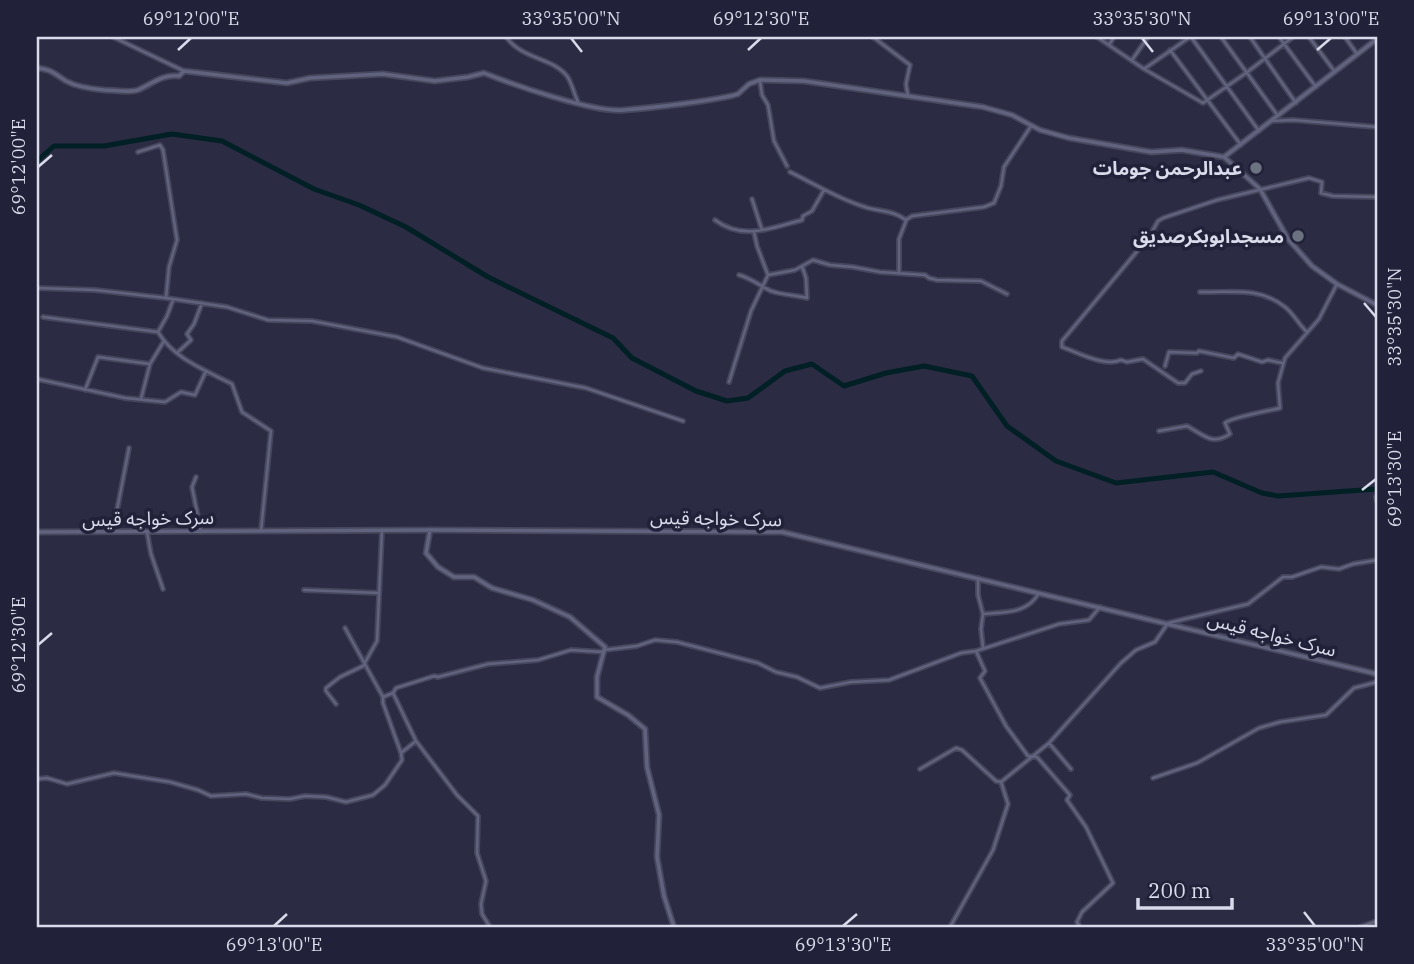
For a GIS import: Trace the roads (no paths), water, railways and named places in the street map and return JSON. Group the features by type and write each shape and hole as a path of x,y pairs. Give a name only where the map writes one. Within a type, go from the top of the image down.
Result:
{"street":[{"path":"113,37 182,73"},
{"path":"506,37 529,57 561,71 568,78 578,102"},
{"path":"873,37 910,65 906,84 908,96"},
{"path":"1097,37 1131,61 1203,103 1293,37"},
{"path":"1108,45 1114,37"},
{"path":"1131,61 1148,37"},
{"path":"1144,69 1190,37 1259,131"},
{"path":"1221,37 1278,116"},
{"path":"1250,37 1296,103"},
{"path":"1279,37 1316,87"},
{"path":"1309,37 1335,72"},
{"path":"1345,37 1357,54"},
{"path":"1224,157 1377,39"},
{"path":"1170,50 1241,145"},
{"path":"37,68 52,70 67,82 79,86 105,90 137,90 148,83 182,73 287,83 310,78 383,74 435,81 484,73 597,108 624,110 664,107 731,96 760,80 804,81 983,107 1012,115 1031,126 1069,138 1151,152 1182,150 1224,157 1260,189 1287,239 1312,266 1337,284 1377,305"},
{"path":"760,80 762,95 768,105 771,132 787,166"},
{"path":"1271,121 1293,120 1377,127"},
{"path":"899,272 900,239 906,220 912,216 990,206 997,197 1004,167 1031,126"},
{"path":"138,152 160,145 163,150 177,240 169,267 166,298"},
{"path":"790,172 867,208 899,215 906,220"},
{"path":"1201,371 1192,374 1185,383 1178,383 1143,359 1114,363 1093,359 1062,347 1062,341 1149,237 1158,221 1217,200 1309,178 1322,182 1321,193 1332,196 1377,197"},
{"path":"716,220 732,231 754,232 802,220 803,216 812,211 824,190"},
{"path":"752,199 762,230"},
{"path":"729,382 751,311 768,275 754,232"},
{"path":"768,275 794,270 813,260 880,272 925,275 937,280 981,281 1007,293"},
{"path":"739,275 771,290 807,298 802,266"},
{"path":"1159,431 1187,426 1209,440 1228,437 1230,432 1225,423 1230,419 1280,408 1278,383 1283,364 1319,319 1337,284"},
{"path":"37,288 94,290 166,298 227,307 268,320 312,321 397,337 483,368 586,388 683,421"},
{"path":"1200,292 1217,293 1229,290 1267,295 1287,308 1307,332"},
{"path":"159,332 173,299"},
{"path":"177,353 191,340 187,334 202,303"},
{"path":"43,317 159,332"},
{"path":"159,332 164,341 186,361 232,384 242,412 271,431 261,531"},
{"path":"141,399 150,364 164,341"},
{"path":"1165,366 1169,352 1197,354 1199,351 1234,358 1238,354 1262,362 1268,360 1283,364"},
{"path":"85,390 98,357 150,364"},
{"path":"37,379 85,390 165,402 181,392 195,395 206,370"},
{"path":"113,533 129,448"},
{"path":"196,477 192,487 201,532"},
{"path":"335,704 326,688 340,677 363,666 377,641 382,530"},
{"path":"430,530 426,553 438,567 454,577 474,577 492,588 533,600 570,618 605,647 597,677 597,698 628,715 645,729 647,767 659,815 657,857 664,896 674,927"},
{"name":"سرک خواجه قیس","path":"37,532 782,532 1377,674"},
{"path":"148,533 151,554 163,589"},
{"path":"1001,782 1049,743 1121,663 1136,650 1155,642 1168,623 1248,604 1283,577 1292,577 1321,567 1339,569 1377,560"},
{"path":"978,578 978,595 983,614 983,647"},
{"path":"304,590 379,593"},
{"path":"983,614 1021,610 1039,593"},
{"path":"383,697 393,693 396,688 434,676 488,664 538,660 571,650 604,651 638,646 655,640 677,642 758,663 820,688 851,682 889,680 961,653 976,651 1059,624 1089,620 1100,607"},
{"path":"37,779 47,778 67,784 114,773 170,782 211,796 246,794 290,799 305,796 346,802 373,796 386,785 402,760 401,753 383,697 345,628"},
{"path":"976,651 985,671 980,678 997,711 1028,756 1037,757 1070,795 1067,800 1086,827 1113,883 1082,912 1077,922 1080,927"},
{"path":"1153,778 1197,763 1259,728 1326,715 1354,688 1377,682"},
{"path":"393,693 416,741 457,795 478,816 477,853 486,881 481,904 482,914 490,927"},
{"path":"401,753 416,741"},
{"path":"1049,743 1071,769"},
{"path":"920,769 956,748 962,750 996,781 1001,782"},
{"path":"950,927 993,850 1009,804 1001,782"},
{"path":"1360,927 1377,921"}],"waterway":[{"path":"37,161 54,146 104,146 172,134 222,141 314,189 359,205 406,227 488,277 613,338 632,358 696,391 727,401 748,398 785,371 812,364 844,386 886,373 924,366 972,376 1007,426 1056,461 1116,483 1213,472 1262,493 1278,496 1377,489"}],"place":[{"name":"عبدالرحمن جومات","path":"1256,168"},
{"name":"مسجدابوبکرصدیق","path":"1298,236"}]}
